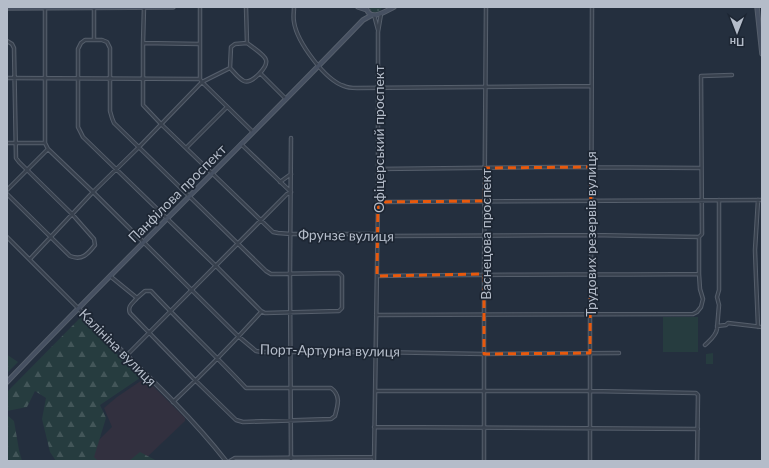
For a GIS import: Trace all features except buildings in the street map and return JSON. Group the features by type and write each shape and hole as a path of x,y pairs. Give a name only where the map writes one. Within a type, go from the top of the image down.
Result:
{"main road":[{"path":"7,8 174,7"},
{"path":"358,7 366,8 373,15"},
{"path":"382,13 384,7"},
{"name":"Панфілова проспект","path":"7,382 78,308 190,197 363,20 394,7"},
{"path":"757,7 762,54"},
{"name":"Панфілова проспект","path":"363,20 366,8"}],"street":[{"name":"Порт-Артурна вулиця","path":"45,7 45,143 48,149 238,336 256,351 484,354 619,353"},
{"path":"94,7 94,40"},
{"name":"Фрунзе вулиця","path":"144,7 143,105 273,232 290,234 378,234 384,236 591,235 699,237"},
{"path":"200,7 200,79 253,132"},
{"path":"246,7 248,44"},
{"path":"294,7 294,24 303,45 319,66 333,80 351,88 591,86"},
{"name":"Васнецова проспект","path":"484,461 486,7"},
{"name":"Трудових резервів вулиця","path":"590,461 592,7"},
{"path":"378,32 382,13"},
{"path":"373,15 378,32"},
{"name":"Офіцерський проспект","path":"374,461 378,234 378,32"},
{"path":"85,40 94,40 102,40 107,42 110,48 110,111 114,123 266,272 271,274 339,273 342,276 342,308 339,311 261,312 216,266 83,137 78,128 78,49 81,43 85,40"},
{"path":"7,41 12,44 14,48 16,158 72,214 94,239 95,245 88,253 80,258 76,259 70,256 7,194"},
{"path":"143,43 200,44"},
{"path":"235,44 248,44 266,59 266,65 252,81 245,82 230,68 231,47 235,44"},
{"path":"30,259 93,192 202,82 230,68"},
{"path":"260,73 286,99"},
{"path":"376,315 693,314 697,312 700,309 703,299 700,289 699,274 699,237 702,234 701,76 732,75"},
{"path":"7,78 200,79"},
{"path":"186,148 227,107"},
{"path":"291,138 291,459"},
{"path":"7,143 45,143"},
{"path":"241,144 291,192"},
{"path":"7,190 48,149"},
{"path":"378,170 591,167 701,168"},
{"path":"280,182 292,174"},
{"path":"126,356 238,245 260,220 291,192"},
{"path":"705,344 717,333 719,308 716,297 719,290 719,200"},
{"path":"717,326 726,325 728,323 760,327 755,250 758,200"},
{"path":"378,202 762,200"},
{"name":"Калініна вулиця","path":"7,237 173,402 208,439 226,461"},
{"path":"377,276 484,274 699,274"},
{"path":"110,276 137,298"},
{"path":"145,291 151,291 246,388 331,388 338,395 335,416 331,419 238,421 196,381 129,311 129,306 137,298 145,291"},
{"path":"173,402 196,381 261,312"},
{"path":"375,392 590,392 697,394 697,461"},
{"path":"374,427 698,429"},
{"path":"230,461 235,458 291,459 374,457"}],"highlighted area":[{"path":"591,167 590,353 484,354 484,274 377,276 378,202 484,201 485,168"}],"shaded area":[{"path":"145,378 185,418 185,421 143,461 97,461 87,452 112,427 104,408 117,397"}],"green space":[{"path":"369,7 382,7 380,11 375,13 371,11"},
{"path":"81,317 140,378 100,405 106,418 94,457 98,461 56,461 50,452 42,419 46,398 35,391 27,407 7,411 7,392"},
{"path":"663,317 698,317 698,352 663,352"},
{"path":"713,353 713,364 706,364 706,354"},
{"path":"7,355 18,362 7,373"},
{"path":"7,415 14,421 22,461 7,461"},
{"path":"140,452 157,461 129,461"}]}
